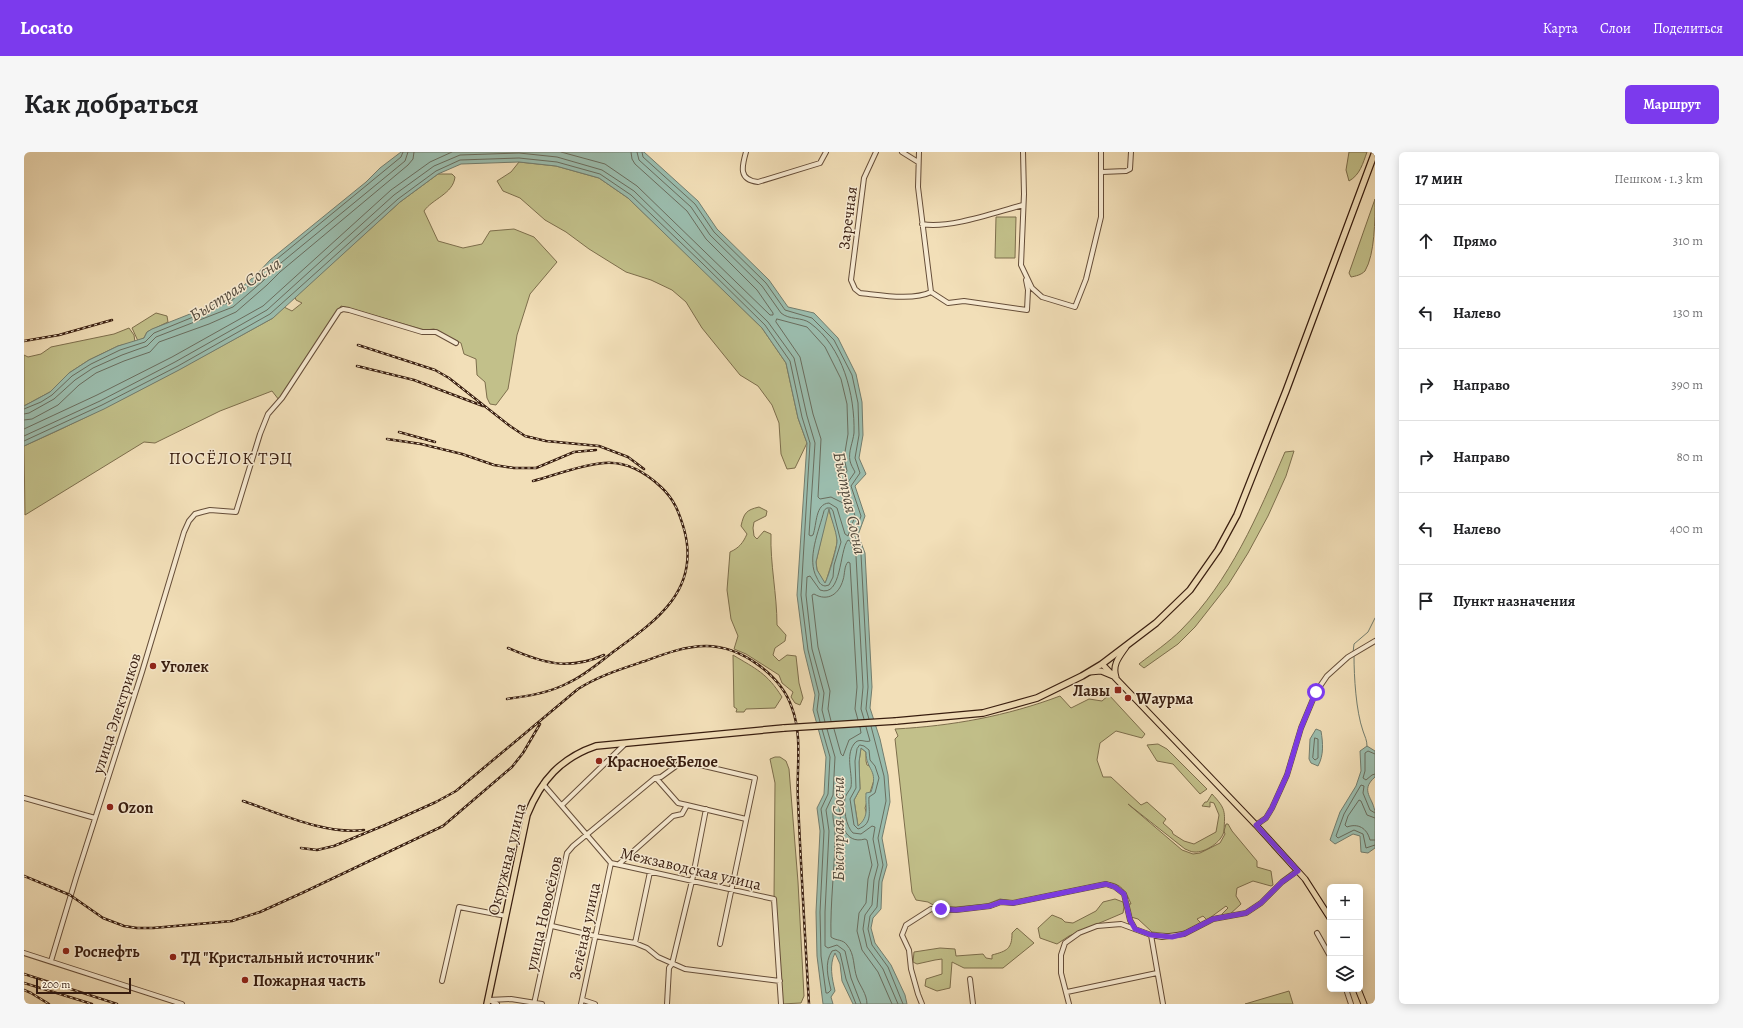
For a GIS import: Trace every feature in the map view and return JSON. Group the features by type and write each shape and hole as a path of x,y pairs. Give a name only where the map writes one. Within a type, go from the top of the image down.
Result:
{"highway":[{"name":"Окружная улица","path":"488,1002 528,815 537,793 543,784 558,767 575,754 596,746 628,742 784,728 983,713 1037,698 1089,672 1127,646 1156,623 1190,590 1210,562 1229,530 1259,462 1375,152"}],"main road":[{"path":"1116,678 1114,665 1127,646"},
{"path":"1102,664 1298,871 1327,913"},
{"path":"1089,672 1101,671 1116,678"},
{"path":"1359,992 1364,1004"}],"street":[{"path":"746,152 742,169 745,177 751,182 758,182 820,163 826,152"},
{"name":"Заречная","path":"876,152 864,178 851,280 854,289 860,292 896,296 926,295 931,292"},
{"path":"902,152 918,162"},
{"path":"919,152 918,187 931,292 948,303 964,301 1027,310 1028,290 1021,265 1023,152"},
{"path":"1023,270 1032,288 1042,297 1075,307 1086,279 1101,217 1101,152"},
{"path":"1102,172 1126,171 1130,169 1131,152"},
{"path":"922,224 930,226 1023,205"},
{"name":"улица Электриков","path":"51,961 142,672 184,532 189,521 195,514 210,510 236,512 260,434 268,414 282,398 339,311 343,309 349,310 422,332 436,332 456,343"},
{"path":"1256,825 1266,818 1287,775 1301,728 1316,692 1328,676 1348,657 1375,641"},
{"path":"562,805 628,742"},
{"name":"улица Новосёлов","path":"534,1003 567,853 573,846 656,778 661,777 682,761 754,778 746,819"},
{"path":"656,778 678,803 746,819 720,944"},
{"name":"Межзаводская улица","path":"543,784 611,863 774,899 780,981"},
{"path":"24,798 95,818"},
{"path":"619,864 674,816 682,814 687,806"},
{"path":"666,1004 669,968 672,964 692,881 706,809"},
{"name":"Зелёная улица","path":"582,1002 586,976 611,863"},
{"path":"1069,1004 1062,973 1061,955 1065,943 1079,933 1097,926 1121,924 1151,935 1172,937 1184,934 1213,919 1246,913 1261,903 1282,882 1298,871"},
{"path":"635,943 650,872"},
{"path":"922,1004 911,968 909,950 902,935 906,925 931,909 956,910 990,906 1001,902 1013,903 1106,884 1115,887 1124,894 1130,920 1135,929"},
{"path":"442,981 459,907 506,916"},
{"path":"552,926 635,943 646,948 658,957 685,969 780,981 781,1004"},
{"path":"1317,932 1327,950"},
{"path":"1151,935 1163,1004"},
{"path":"24,952 182,1004"},
{"path":"1067,992 1157,973"},
{"path":"970,979 973,1004"},
{"path":"1347,992 1351,1004"},
{"path":"488,1002 511,998 542,1004"},
{"path":"488,1002 498,1004"},
{"path":"582,1002 595,1004"}],"shaded area":[{"path":"1349,152 1367,152 1358,172 1349,181 1346,170"},
{"path":"519,162 556,166 599,178 628,198 762,328 786,363 798,418 807,443 795,468 787,469 781,454 779,423 772,405 758,386 740,375 702,328 686,302 672,290 651,280 626,272 589,249 566,232 545,220 520,198 503,191 497,181 511,172"},
{"path":"438,174 452,174 455,177 450,188 424,211 438,241 463,248 482,244 490,231 514,229 534,237 557,262 530,294 517,335 508,389 496,405 490,404 487,398 485,382 477,375 476,359 464,354 461,343 434,329 425,330 341,306 279,400 272,391 220,411 155,443 144,442 25,515 24,446 119,401 181,368 273,318 284,307 292,311 302,303 296,300 295,297 400,202"},
{"path":"1375,199 1374,236 1371,256 1365,271 1351,277 1349,273"},
{"path":"996,217 1016,217 1015,258 995,258"},
{"path":"156,313 167,316 168,322 147,332 144,338 138,341 132,328"},
{"path":"129,328 134,335 135,342 118,346 89,360 69,373 50,392 24,406 24,355 28,357 41,354 51,347 114,334"},
{"path":"1294,451 1286,476 1268,516 1248,553 1228,585 1195,627 1178,644 1144,668 1139,664 1181,630 1214,590 1228,569 1253,523 1285,452"},
{"path":"759,507 767,511 766,516 754,522 754,536 757,539 764,531 771,534 777,625 786,635 785,641 775,648 773,655 779,661 787,655 796,656 799,683 803,698 800,705 795,703 791,697 793,692 782,683 779,675 746,654 734,649 738,636 731,619 727,590 730,552 740,545 747,534 741,526 746,513 751,509"},
{"path":"828,508 837,542 825,584 817,570 816,562"},
{"path":"733,655 760,672 777,689 782,697 775,708 746,709 744,712 736,712 737,709 734,707"},
{"path":"1109,695 1145,734 1142,738 1116,731 1100,743 1097,760 1103,777 1111,777 1141,805 1147,802 1166,819 1163,823 1172,831 1173,834 1184,841 1194,844 1216,832 1219,815 1214,803 1210,802 1210,807 1202,806 1205,802 1207,802 1212,794 1220,803 1224,811 1224,831 1226,824 1228,824 1257,861 1257,867 1271,871 1273,885 1271,886 1253,881 1237,888 1236,896 1241,904 1229,915 1222,916 1228,908 1226,906 1207,920 1203,916 1197,919 1201,923 1188,930 1171,934 1152,932 1138,919 1131,917 1128,904 1131,904 1125,892 1116,884 1106,882 1013,901 1000,899 987,904 956,907 935,906 928,902 916,900 912,892 895,739 898,736 895,729 958,723 979,719 1020,709 1060,696 1071,708 1089,699 1102,701","holes":["1128,804 1185,849 1192,852 1208,849 1200,853 1193,854 1182,850","1224,831 1225,834 1220,843 1208,849 1217,843"]},
{"path":"1158,744 1167,749 1207,789 1200,794 1173,764 1157,761 1147,745"},
{"path":"861,748 866,752 867,765 872,767 875,777 865,808 867,815 865,821 858,826 854,800 860,789 859,762"},
{"path":"780,757 786,761 789,769 798,882 804,996 801,1003 781,1004 774,899 775,783 770,759"},
{"path":"1115,899 1123,902 1123,913 1069,936 1057,944 1040,938 1038,928 1052,915 1062,919 1065,922 1073,923 1096,911 1103,902"},
{"path":"1017,928 1034,943 1003,968 964,968 952,962 950,988 937,991 925,986 926,979 942,974 942,959 917,964 913,962 914,952 940,948 955,949 956,956 983,954 986,958 992,959 992,955 1005,950 1010,946 1012,933"},
{"path":"1289,991 1293,1004 1245,1004"}],"water":[{"name":"Быстрая Сосна","path":"401,152 644,152 698,201 717,229 769,280 788,307 814,313 838,338 856,374 862,402 863,435 859,458 866,474 855,486 865,516 858,535 865,553 872,687 870,708 880,739 888,775 890,802 882,838 887,865 882,882 881,909 873,918 871,928 875,943 891,965 905,995 907,1004 853,1004 842,981 840,964 835,953 832,962 832,976 835,991 831,997 833,1004 823,1004 817,956 816,912 820,831 817,808 824,794 826,757 813,710 815,695 804,650 797,595 807,443 798,418 786,363 762,328 628,198 599,178 556,166 519,162 461,164 438,174 400,202 273,318 179,370 104,409 24,446 24,406 50,392 69,373 89,360 118,346 144,338 147,332 152,329 228,299 257,274 270,260 366,182 380,168","holes":["829,509 836,532 837,543 825,583 817,570 816,562","861,748 866,752 868,763 874,779 871,792 866,793 866,815 858,826 854,800 860,789 859,762"]},
{"path":"1316,729 1321,731 1323,744 1318,766 1311,763 1309,759 1310,739"},
{"path":"1367,746 1375,751 1375,777 1368,786 1368,791 1375,813 1375,848 1368,853 1361,852 1360,836 1353,834 1335,844 1330,840 1340,812 1356,786 1361,771 1360,751"}],"waterway":[{"path":"1353,653 1354,644 1368,632 1375,618"},
{"path":"1354,656 1357,704 1367,746"}],"railway":[{"path":"24,341 59,335 112,320"},
{"path":"358,345 435,370 449,378 525,436 546,441 599,446 628,457 644,469"},
{"path":"357,366 414,380 483,406"},
{"path":"399,432 435,442"},
{"path":"387,439 421,444 462,454 494,465 514,468 536,468 574,452 596,450"},
{"path":"507,699 546,692 580,677 659,616 671,602 680,587 686,570 688,551 684,529 678,511 666,492 642,472 620,464 604,463 577,468 533,481"},
{"path":"301,848 317,850 334,846 385,825 436,802 456,791 578,689 586,684 619,670 667,653 690,647 719,647 733,651 758,665 779,684 787,696 795,719 798,742 798,801 809,1004"},
{"path":"508,648 532,658 567,664 579,663 604,655"},
{"path":"24,876 70,895 103,918 124,926 153,928 232,921 260,912 443,826 512,767 523,753 540,724"},
{"path":"243,801 287,817 318,826 349,831 364,830"},
{"path":"24,974 117,1004"},
{"path":"24,983 92,1004"},
{"path":"24,990 49,1004"}],"place":[{"name":"Уголек","path":"153,666"},
{"name":"Лавы","path":"1118,690"},
{"name":"Wаурма","path":"1128,698"},
{"name":"Красное&Белое","path":"599,761"},
{"name":"Ozon","path":"110,807"},
{"name":"Роснефть","path":"66,951"},
{"name":"ТД \"Кристальный источник\"","path":"173,957"},
{"name":"Пожарная часть","path":"245,980"}],"district":[{"name":"ПОСЁЛОК ТЭЦ","path":"231,458"}],"route":[{"path":"941,909 956,910 990,906 1001,902 1013,903 1106,884 1115,887 1124,894 1130,920 1135,929 1151,935 1172,937 1184,934 1213,919 1246,913 1261,903 1282,882 1298,871 1256,825 1266,818 1287,775 1301,728 1316,692"}]}
